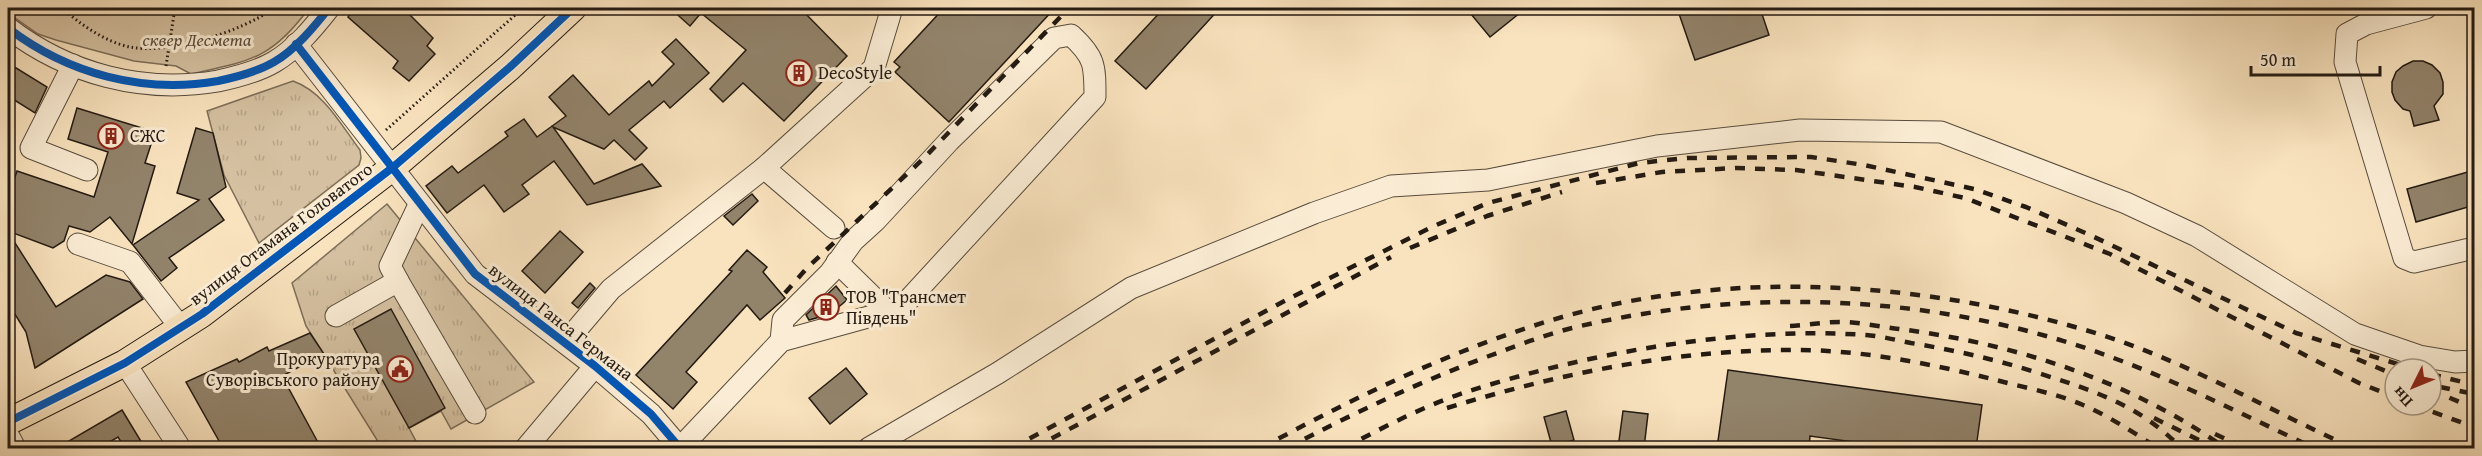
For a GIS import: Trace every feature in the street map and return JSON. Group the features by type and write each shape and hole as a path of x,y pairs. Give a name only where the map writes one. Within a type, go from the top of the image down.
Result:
{"main road":[{"name":"вулиця Отамана Головатого","path":"8,422 125,363 202,314 392,168 510,67 573,8"}],"street":[{"path":"8,28 37,48 74,65 118,80 163,86 191,86 261,69 277,60 296,44 329,8"},
{"path":"566,342 611,289 764,168 874,68 892,8"},
{"path":"2426,8 2366,24 2347,34 2344,62 2404,258 2414,262 2475,248"},
{"path":"680,448 781,341 901,308 1095,97 1095,68 1088,51 1071,36 1054,38 949,141 875,221 853,241 837,262 783,320 781,341"},
{"name":"вулиця Ганса Германа","path":"296,44 419,205 475,274 595,366 651,414 680,448"},
{"path":"74,65 31,148 87,170"},
{"path":"869,448 998,373 1131,288 1325,209 1391,186 1488,180 1657,146 1800,130 1941,132 2126,203 2197,236 2355,334 2419,356 2455,362 2475,361"},
{"path":"764,168 834,228"},
{"path":"419,205 390,266 475,413"},
{"path":"78,244 130,262 181,328"},
{"path":"837,262 887,311"},
{"path":"336,316 398,281"},
{"path":"125,363 180,448"},
{"path":"526,448 595,366"},
{"path":"8,435 15,448"}],"path":[{"path":"62,8 81,23 119,44 144,49 169,47 229,30 274,8"},
{"path":"163,86 175,8"},
{"path":"373,142 523,8"}],"green space":[{"name":"сквер Десмета","path":"8,8 309,8 296,25 271,48 245,61 191,74 176,66 134,61 38,34 8,13"},
{"path":"293,81 314,93 331,110 360,150 361,158 359,165 259,243 224,175 207,111"},
{"path":"387,204 534,382 451,429 441,411 409,428 418,445 411,448 382,448 306,326 292,283"}],"building":[{"path":"354,8 403,8 433,38 427,46 435,54 409,81 393,68 398,61 348,17"},
{"path":"670,8 800,8 847,56 784,121 743,83 723,102 710,89 746,50 701,13 690,26"},
{"path":"944,8 1055,8 949,122 895,72 900,67 894,62"},
{"path":"1164,8 1220,8 1146,89 1115,61"},
{"path":"1466,8 1526,8 1490,37"},
{"path":"1677,8 1760,8 1769,35 1695,60"},
{"path":"676,39 709,73 670,108 664,101 629,130 647,148 635,160 614,140 604,149 553,127 594,184 642,164 661,186 587,205 554,161 522,185 529,194 504,212 484,185 447,213 426,186 452,166 458,173 508,136 505,132 524,119 537,137 566,116 549,97 573,75 609,115 649,81 652,86 674,64 662,52"},
{"path":"2413,61 2423,61 2432,65 2440,73 2443,82 2443,94 2434,106 2439,120 2414,126 2410,111 2403,109 2395,100 2392,92 2392,82 2396,72"},
{"path":"8,63 47,87 35,113 8,96"},
{"path":"77,108 155,132 145,163 155,166 132,244 110,217 90,232 69,226 64,241 53,248 8,231 8,184 12,186 17,171 94,197 108,152 68,139"},
{"path":"196,128 213,133 226,187 209,199 224,220 169,258 177,268 161,281 133,245 199,200 177,193"},
{"path":"2475,170 2475,205 2416,222 2407,189"},
{"path":"752,194 758,201 733,225 724,216"},
{"path":"560,231 583,252 545,293 522,271"},
{"path":"8,232 56,307 106,275 130,282 143,299 35,368 26,332 8,303"},
{"path":"747,250 767,267 763,272 785,298 760,320 747,305 686,372 697,382 673,409 636,375 732,271 729,270"},
{"path":"590,283 595,288 578,308 572,303"},
{"name":"ТОВ \"Трансмет Південь\"","path":"836,286 847,300 830,314 809,320 806,315"},
{"name":"Прокуратура Суворівського району","path":"391,309 445,408 409,428 354,329"},
{"path":"310,333 324,354 282,376 321,448 223,448 186,382 237,359 239,362 267,347 269,351"},
{"path":"846,368 867,394 830,424 809,398"},
{"path":"1728,370 1982,405 1976,448 1898,448 1810,436 1809,448 1717,448"},
{"path":"122,410 145,448 125,448 118,437 99,448 57,448"},
{"path":"1566,411 1574,440 1552,446 1544,417"},
{"path":"1623,411 1648,414 1644,448 1618,448"}],"railway":[{"path":"785,293 806,269 924,158 1069,8"},
{"path":"1012,448 1292,297 1434,226 1488,203 1639,163 1687,158 1811,157 1864,165 1974,189 2026,207 2090,235 2296,333 2383,360"},
{"path":"1596,183 1662,172 1736,168 1796,170 1915,187 1965,198 2110,254 2359,383 2383,392"},
{"path":"1410,248 1487,216 1562,192"},
{"path":"1034,448 1391,257"},
{"path":"1261,448 1403,377 1514,332 1619,303 1688,292 1758,287 1829,288 1900,293 1970,303 2038,317 2137,347 2353,448"},
{"path":"1287,448 1362,410 1437,376 1572,328 1693,307 1817,302 1940,313 2001,324 2060,340 2157,375 2314,448"},
{"path":"1790,326 1847,322 1942,335 2027,355 2070,369 2151,403 2189,424 2225,448"},
{"path":"1344,448 1402,418 1463,393 1560,366 1662,346 1714,339 1816,333 1883,337 1973,355 2035,372 2095,392 2131,409 2165,433 2181,448"},
{"path":"1447,408 1573,375 1659,359 1746,351 1815,350 1917,363 1968,373 2050,394 2093,409 2158,448"},
{"path":"2357,359 2383,370"},
{"path":"2443,377 2474,385"},
{"path":"2443,388 2474,394"},
{"path":"2443,395 2474,408"},
{"path":"2443,416 2474,427"},
{"path":"2154,418 2205,443"},
{"path":"2215,434 2245,448"}],"cycle path":[{"path":"8,28 56,58 107,77 162,85 190,84 240,76 274,62 297,45 329,8"},
{"path":"8,422 125,363 202,314 392,168 510,67 573,8"},
{"path":"296,44 475,274 595,366 651,414 680,448"}],"place":[{"name":"DecoStyle","path":"799,73"},
{"name":"СЖС","path":"111,136"},
{"name":"ТОВ \"Трансмет Південь\"","path":"826,307"},
{"name":"Прокуратура Суворівського району","path":"400,369"}]}
